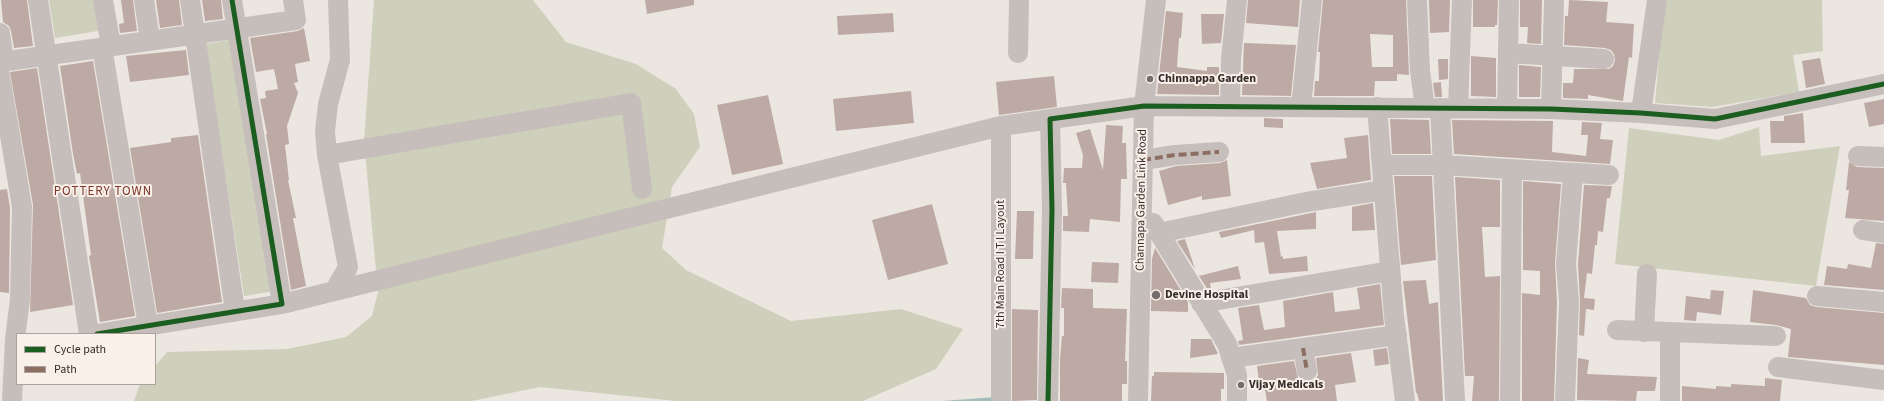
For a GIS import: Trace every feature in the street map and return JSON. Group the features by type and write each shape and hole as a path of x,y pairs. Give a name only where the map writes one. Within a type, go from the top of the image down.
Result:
{"street":[{"path":"38,0 89,333"},
{"path":"103,0 106,46 148,326"},
{"path":"144,0 150,40"},
{"path":"190,0 235,311"},
{"path":"232,0 282,304"},
{"path":"1,66 46,55 296,20 293,0"},
{"path":"334,290 348,267 327,155 325,131 328,104 340,60 338,0"},
{"path":"1018,53 1019,0"},
{"name":"Channapa Garden Link Road","path":"1138,401 1144,106 1156,0"},
{"path":"1230,106 1237,0"},
{"path":"1301,107 1312,0"},
{"path":"1417,0 1420,71 1441,108"},
{"path":"1455,401 1441,108 1462,0"},
{"path":"1507,109 1509,0"},
{"path":"1551,109 1554,0"},
{"path":"1641,112 1657,0"},
{"path":"0,33 9,180 22,207 20,299 11,339 12,401"},
{"path":"1508,54 1604,59"},
{"path":"103,333 282,304 1001,126 1050,119 1144,106 1230,106 1551,109 1641,112 1715,119 1884,84"},
{"path":"327,155 631,103 642,189"},
{"path":"1377,107 1390,271 1405,401"},
{"path":"1048,401 1052,210 1050,119"},
{"name":"7th Main Road I T I Layout","path":"1001,126 1002,401"},
{"path":"1143,160 1175,155 1219,152"},
{"path":"1858,156 1884,157"},
{"path":"1382,165 1443,165 1609,175"},
{"path":"1510,401 1512,169"},
{"path":"1565,401 1569,302 1566,264 1573,173"},
{"path":"1159,233 1306,202 1384,190"},
{"path":"1142,206 1227,344 1237,375 1237,401"},
{"path":"1863,230 1884,232"},
{"path":"1201,303 1390,271"},
{"path":"1644,332 1647,274"},
{"path":"1817,296 1884,302"},
{"path":"1617,330 1776,336"},
{"path":"1670,333 1670,401"},
{"path":"1231,358 1397,336"},
{"path":"1303,348 1307,371"},
{"path":"1778,367 1884,380"}],"green space":[{"path":"49,0 99,0 104,30 55,38"},
{"path":"374,0 533,0 566,42 636,64 676,89 694,114 700,147 672,187 662,248 686,270 791,321 901,309 963,329 936,369 863,401 676,401 540,387 472,401 134,401 140,385 156,385 156,365 167,352 287,349 346,337 372,316 378,292 364,141"},
{"path":"1664,0 1822,0 1823,51 1793,55 1799,92 1712,107 1655,103"},
{"path":"235,39 275,291 244,296 205,44"},
{"path":"1759,127 1761,156 1840,146 1816,286 1615,264 1629,128 1719,140"}],"water":[{"path":"996,397 996,401 942,401"}],"building":[{"path":"1,0 27,0 33,46 14,48 9,26 3,22"},
{"path":"121,0 133,0 137,31 120,33 119,24 124,23"},
{"path":"156,0 179,0 182,25 160,28"},
{"path":"202,0 221,0 223,19 205,21"},
{"path":"645,0 694,0 694,5 647,14"},
{"path":"1248,0 1300,0 1298,27 1246,23"},
{"path":"1323,0 1406,0 1409,75 1397,74 1397,81 1375,81 1374,96 1314,96 1315,81 1319,81 1320,52 1318,52","holes":["1370,34 1393,35 1393,67 1372,67"]},
{"path":"1429,0 1450,0 1449,32 1430,33"},
{"path":"1473,0 1498,0 1497,25 1495,25 1495,27 1473,27"},
{"path":"1520,0 1542,0 1541,44 1527,43 1528,27 1520,27"},
{"path":"1569,0 1608,2 1606,22 1634,24 1632,58 1629,57 1623,101 1588,95 1588,99 1563,98 1563,83 1573,83 1574,69 1609,69 1613,66 1615,60 1614,54 1611,50 1605,48 1564,45 1565,16 1568,16"},
{"path":"1166,11 1183,13 1181,38 1179,38 1177,67 1207,71 1207,67 1219,67 1219,95 1157,94"},
{"path":"893,13 894,32 838,35 837,16"},
{"path":"1201,14 1224,14 1221,43 1202,44"},
{"path":"304,28 310,61 295,64 298,82 294,83 298,93 287,126 289,144 285,145 288,180 296,218 293,218 306,286 291,290 267,134 260,99 266,98 265,91 278,89 274,69 256,72 250,38 298,31"},
{"path":"1244,43 1296,45 1291,96 1242,95"},
{"path":"186,50 189,75 130,82 126,56"},
{"path":"1471,56 1496,58 1496,97 1471,96"},
{"path":"1820,58 1825,84 1806,88 1802,61"},
{"path":"1438,59 1448,59 1448,79 1439,80"},
{"path":"93,61 135,316 100,322 89,256 91,255 80,173 77,174 73,154 60,66"},
{"path":"1519,65 1541,67 1540,97 1519,97"},
{"path":"37,68 73,305 30,312 33,205 10,72"},
{"path":"1054,76 1057,107 999,115 996,82"},
{"path":"1441,82 1442,97 1435,97 1433,83"},
{"path":"911,91 914,123 836,131 833,99"},
{"path":"768,95 783,164 732,175 717,105"},
{"path":"1884,99 1884,124 1869,127 1864,103"},
{"path":"1803,113 1805,143 1771,143 1770,121 1784,121 1784,116"},
{"path":"1264,118 1283,119 1283,128 1264,127"},
{"path":"1390,119 1429,120 1431,154 1392,154"},
{"path":"1452,120 1553,121 1552,152 1586,156 1588,135 1581,135 1582,122 1602,123 1600,139 1613,140 1610,164 1454,154"},
{"path":"1106,125 1123,126 1122,143 1126,143 1127,179 1121,179 1120,222 1090,219 1089,232 1063,231 1063,216 1068,216 1066,183 1063,183 1064,168 1082,168 1083,155 1076,133 1090,129 1103,170"},
{"path":"198,135 222,302 157,313 130,148 171,142 171,138"},
{"path":"1368,135 1371,180 1317,189 1310,163 1347,158 1344,138"},
{"path":"1227,160 1231,196 1202,200 1202,196 1168,205 1159,171 1176,166 1220,163"},
{"path":"1849,162 1857,167 1884,168 1884,221 1845,218 1849,190 1846,190"},
{"path":"1394,176 1432,176 1436,260 1401,265"},
{"path":"1455,177 1500,180 1500,227 1482,227 1485,277 1500,276 1499,401 1472,401 1474,376 1465,376"},
{"path":"1523,181 1561,184 1555,263 1557,302 1554,401 1522,401 1522,293 1540,295 1540,271 1523,270"},
{"path":"1584,185 1612,186 1610,198 1607,198 1603,232 1598,231 1592,274 1587,273 1584,298 1595,299 1594,310 1586,309 1584,336 1579,335 1580,301 1578,264"},
{"path":"7,189 10,208 9,293 0,292 0,190"},
{"path":"1373,203 1375,230 1352,231 1352,207"},
{"path":"932,204 948,264 888,280 872,220"},
{"path":"1017,211 1034,211 1033,259 1015,259"},
{"path":"1316,212 1316,229 1277,231 1281,257 1283,256 1283,259 1307,256 1308,271 1269,274 1264,242 1255,243 1254,230 1221,238 1219,232"},
{"path":"1185,239 1195,269 1177,241"},
{"path":"1876,243 1884,244 1884,290 1824,285 1827,266 1847,269 1848,264 1871,268"},
{"path":"1155,248 1188,302 1188,312 1151,311 1152,259"},
{"path":"1092,262 1119,263 1118,283 1091,282"},
{"path":"1238,266 1241,279 1210,283 1211,290 1208,290 1199,276"},
{"path":"1426,280 1429,304 1438,302 1443,401 1419,401 1416,393 1403,281"},
{"path":"1380,284 1384,325 1239,345 1238,341 1243,340 1238,308 1259,305 1264,330 1285,327 1283,301 1333,292 1335,312 1360,309 1357,288"},
{"path":"1062,288 1093,289 1093,308 1127,309 1125,361 1127,361 1127,384 1122,384 1122,401 1060,401 1060,359 1062,336 1064,336 1064,308 1061,308"},
{"path":"1711,290 1724,291 1721,315 1697,312 1696,321 1684,320 1686,296 1710,299"},
{"path":"1753,290 1806,298 1810,305 1816,307 1884,313 1884,365 1788,357 1791,329 1776,325 1750,322"},
{"path":"1012,309 1038,310 1037,400 1012,401"},
{"path":"1191,339 1211,339 1218,354 1190,358"},
{"path":"1387,348 1389,364 1375,366 1373,350"},
{"path":"1351,353 1356,382 1335,385 1337,401 1267,401 1263,380 1259,381 1257,366 1294,361 1298,378 1303,382 1309,382 1315,380 1318,375 1316,358"},
{"path":"1578,358 1589,360 1587,374 1657,377 1655,391 1637,391 1636,401 1577,400"},
{"path":"1154,372 1224,373 1224,389 1221,389 1221,401 1151,401 1152,376 1154,376"},
{"path":"1765,378 1782,380 1780,401 1682,401 1682,386 1716,389 1716,386 1731,387 1731,384 1765,386"}],"marked path":[{"path":"1143,160 1175,155 1219,152"},
{"path":"1303,348 1307,371"}],"cycle path":[{"path":"103,333 282,304 232,0"},
{"path":"1048,401 1052,210 1050,119 1144,106 1551,109 1641,113 1715,119 1884,84"}],"place":[{"name":"Chinnappa Garden","path":"1150,79"},
{"name":"Devine Hospital","path":"1156,295"},
{"name":"Vijay Medicals","path":"1241,385"}],"district":[{"name":"POTTERY TOWN","path":"103,192"}]}
